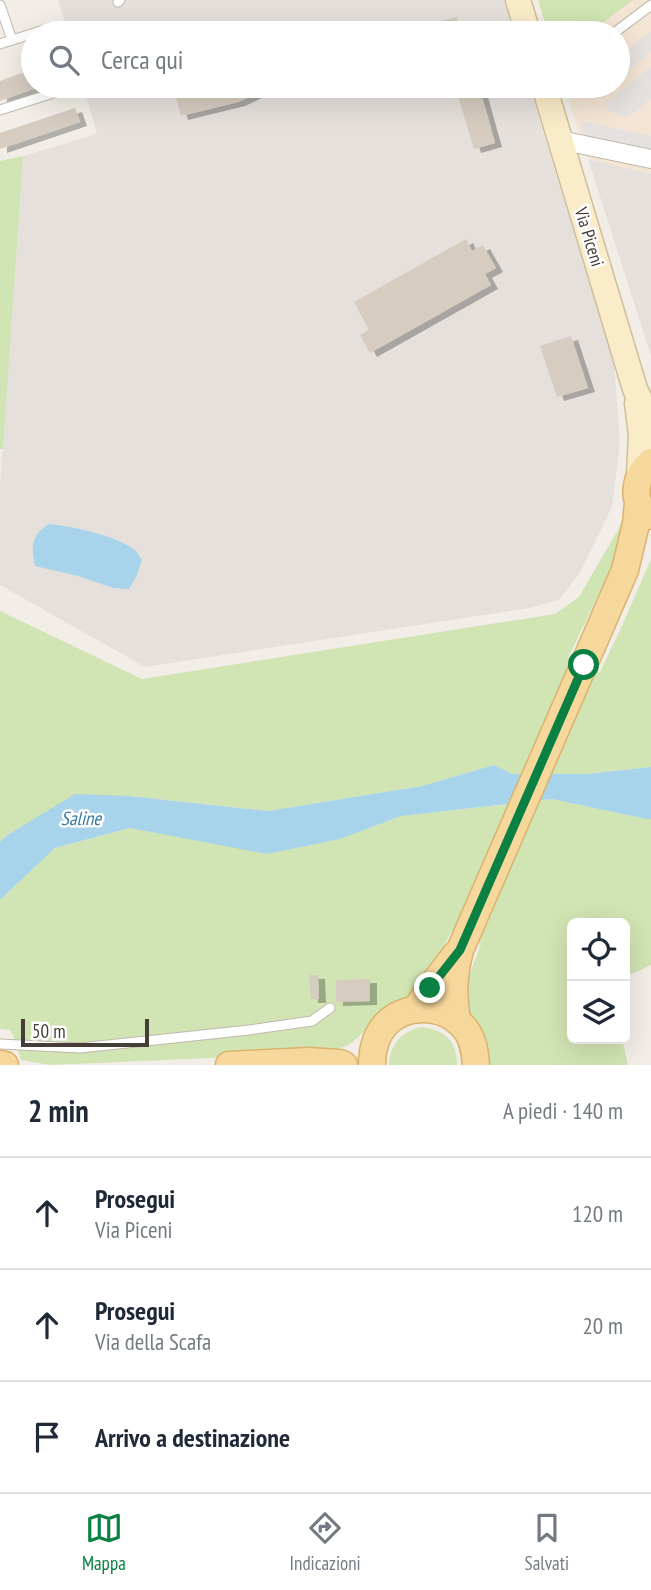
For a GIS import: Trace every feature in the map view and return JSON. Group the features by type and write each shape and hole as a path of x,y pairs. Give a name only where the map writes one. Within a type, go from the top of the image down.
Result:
{"main road":[{"path":"518,0 524,21"},
{"name":"Via Piceni","path":"548,98 635,389 651,423"},
{"name":"Via Piceni","path":"635,389 645,469"},
{"path":"457,1021 453,994 454,972 462,944 625,570 636,524 645,512 636,485 645,469"},
{"path":"625,570 651,542"},
{"path":"416,1009 462,944"},
{"path":"308,1061 352,1047 400,1014 416,1009 431,1009 445,1013 468,1033 476,1065"},
{"path":"372,1065 372,1051 386,1024"},
{"path":"229,1065 308,1061 344,1065"}],"street":[{"path":"560,140 651,159"}],"lane":[{"path":"0,5 12,40"},
{"path":"630,21 651,5"},
{"path":"0,44 21,37"},
{"path":"0,110 38,98"},
{"path":"0,1044 80,1048 249,1030 312,1021 330,1008"}],"shaded area":[{"path":"58,0 504,0 510,21 64,21"},
{"path":"633,0 651,0 651,174 588,159 568,98 630,98 630,21 605,21"},
{"path":"651,31 651,52 630,69 630,48"},
{"path":"651,67 651,99 627,118 612,113 605,104 612,98 630,98 630,84"},
{"path":"86,98 533,98 614,363 620,442 612,507 579,574 559,600 529,608 145,667 0,585 0,485 23,156 97,134"},
{"path":"580,121 651,136 651,152 585,137"},
{"path":"588,159 651,174 651,356"}],"green space":[{"path":"538,0 633,0 605,21 544,21"},
{"path":"23,156 3,449 0,449 0,161"},
{"path":"630,498 626,534 568,658 600,672 651,559 651,767 586,774 512,774 494,765 422,786 268,811 129,796 6,836 0,842 0,611 142,679 555,614 579,597 618,530"},
{"path":"552,799 651,819 651,965 630,975 630,918 567,918 567,1044 623,1044 628,1065 489,1065 487,1050 469,1020 465,986 481,944 451,931 425,990 373,1023 344,1047 305,1054 50,1065 21,1060 11,1030 0,1029 0,900 55,848 131,828 193,839 340,839 401,816"},
{"path":"421,1027 436,1030 448,1038 455,1049 457,1065 389,1065 398,1040"}],"water":[{"path":"49,524 102,535 133,548 142,560 129,589 113,588 35,566 34,542 39,532"},
{"name":"Saline","path":"494,765 512,774 586,774 651,767 651,819 552,799 401,816 340,839 267,854 130,828 55,848 0,900 0,842 75,794 129,796 268,811 422,786"}],"building":[{"path":"457,17 458,21 440,21"},
{"path":"21,73 21,93 0,101 0,81"},
{"path":"176,98 247,98 238,102 181,116"},
{"path":"459,98 482,98 495,143 474,149"},
{"path":"75,108 80,122 0,149 0,133"},
{"path":"466,239 472,251 483,245 496,268 485,274 491,285 370,353 360,335 369,330 354,302"},
{"path":"571,336 588,388 557,397 540,346"},
{"path":"309,975 318,975 319,999 311,999"},
{"path":"370,979 370,1001 336,1002 336,980"}],"route":[{"path":"430,988 460,950 584,665"}]}
